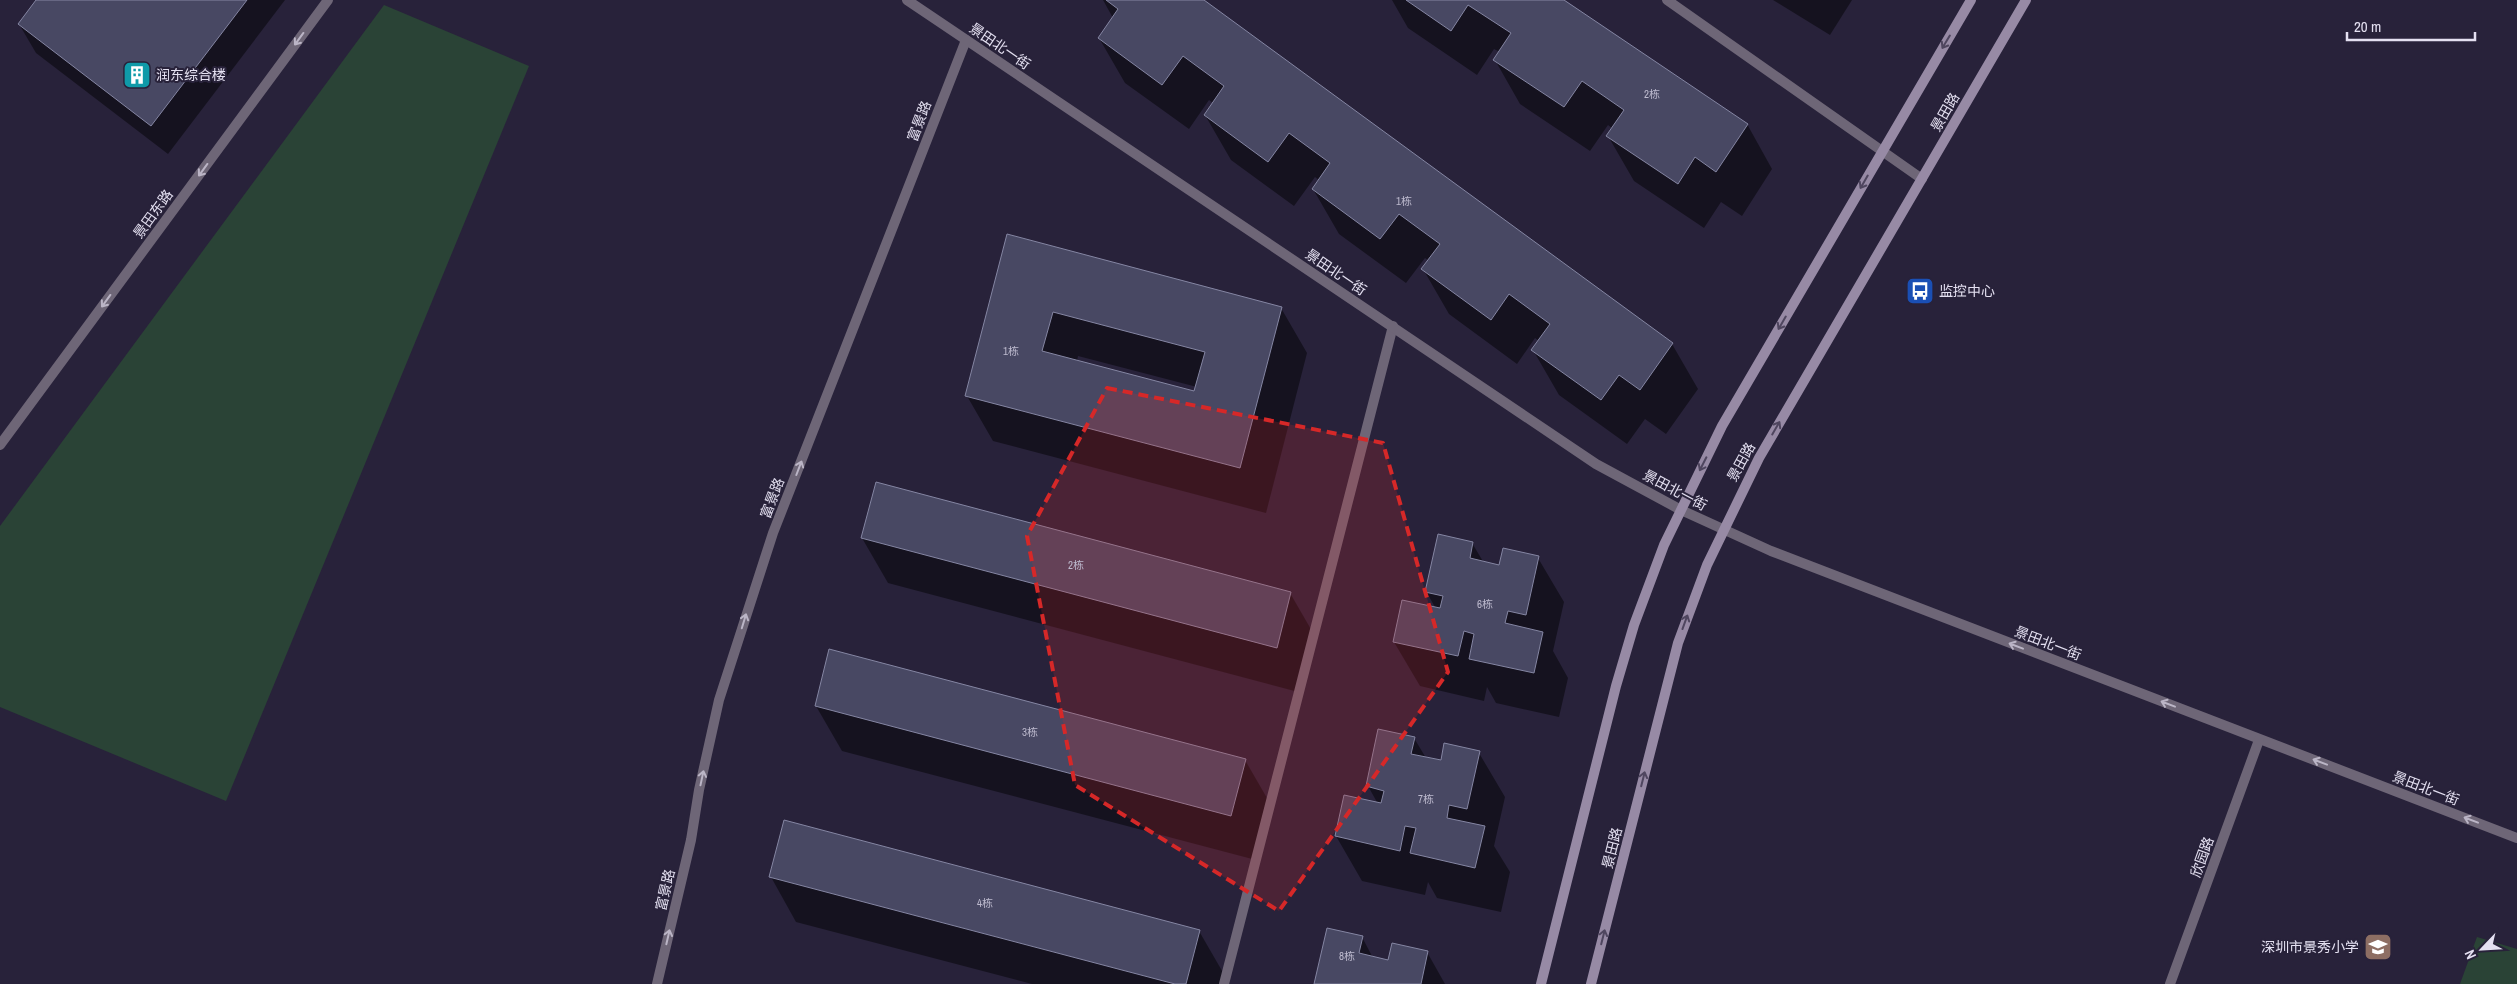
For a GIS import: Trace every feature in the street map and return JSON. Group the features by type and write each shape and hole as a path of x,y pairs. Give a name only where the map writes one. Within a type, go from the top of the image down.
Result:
{"main road":[{"path":"1541,984 1616,686 1634,625 1664,545 1722,426 1971,0"},
{"name":"景田路","path":"1591,984 1678,643 1707,565 1759,458 2026,0"}],"street":[{"name":"景田东路","path":"0,445 328,0"},
{"name":"景田北一街","path":"908,0 1596,464 1681,510 1723,530 2259,740 2517,838"},
{"path":"1667,0 1922,179"},
{"name":"富景路","path":"657,984 691,840 699,790 720,700 755,586 773,533 966,40"},
{"path":"1224,984 1393,326"},
{"name":"欣园路","path":"2170,984 2259,740"}],"highlighted area":[{"path":"1107,388 1383,443 1448,672 1279,911 1075,785 1027,536"}],"green space":[{"path":"384,5 529,66 226,801 0,707 0,526"},
{"path":"2477,937 2517,949 2517,984 2460,984"}],"building":[{"name":"润东综合楼","path":"36,0 247,0 151,126 18,24"},
{"path":"1106,0 1204,0 1673,343 1640,390 1619,375 1601,400 1531,350 1550,324 1509,294 1491,320 1421,269 1440,244 1399,214 1380,239 1312,189 1330,163 1289,133 1268,162 1204,115 1224,86 1183,56 1162,85 1098,38 1118,9"},
{"path":"1406,0 1564,0 1748,124 1716,172 1695,157 1678,184 1606,136 1624,110 1582,81 1564,107 1493,60 1511,33 1468,5 1451,31"},
{"path":"1007,234 1282,307 1240,468 965,396","holes":["1053,312 1205,352 1194,391 1042,351"]},
{"path":"876,482 1291,592 1277,648 861,538"},
{"path":"1438,534 1473,542 1470,558 1499,565 1503,548 1539,556 1526,615 1508,611 1505,623 1543,632 1534,673 1469,659 1474,634 1464,631 1458,656 1393,642 1402,600 1440,608 1443,596 1425,592"},
{"path":"829,649 1246,759 1231,816 815,706"},
{"path":"1378,729 1415,737 1411,754 1441,760 1444,743 1480,751 1467,809 1449,805 1447,818 1485,826 1475,868 1410,853 1416,828 1405,826 1400,851 1335,836 1344,795 1381,803 1384,791 1366,786"},
{"path":"784,820 1200,930 1186,984 1175,984 769,877"},
{"path":"1327,928 1363,936 1359,953 1388,960 1392,943 1428,951 1421,984 1314,984"}],"place":[{"name":"润东综合楼","path":"137,75"},
{"name":"监控中心","path":"1920,291"},
{"name":"深圳市景秀小学","path":"2378,947"}]}
